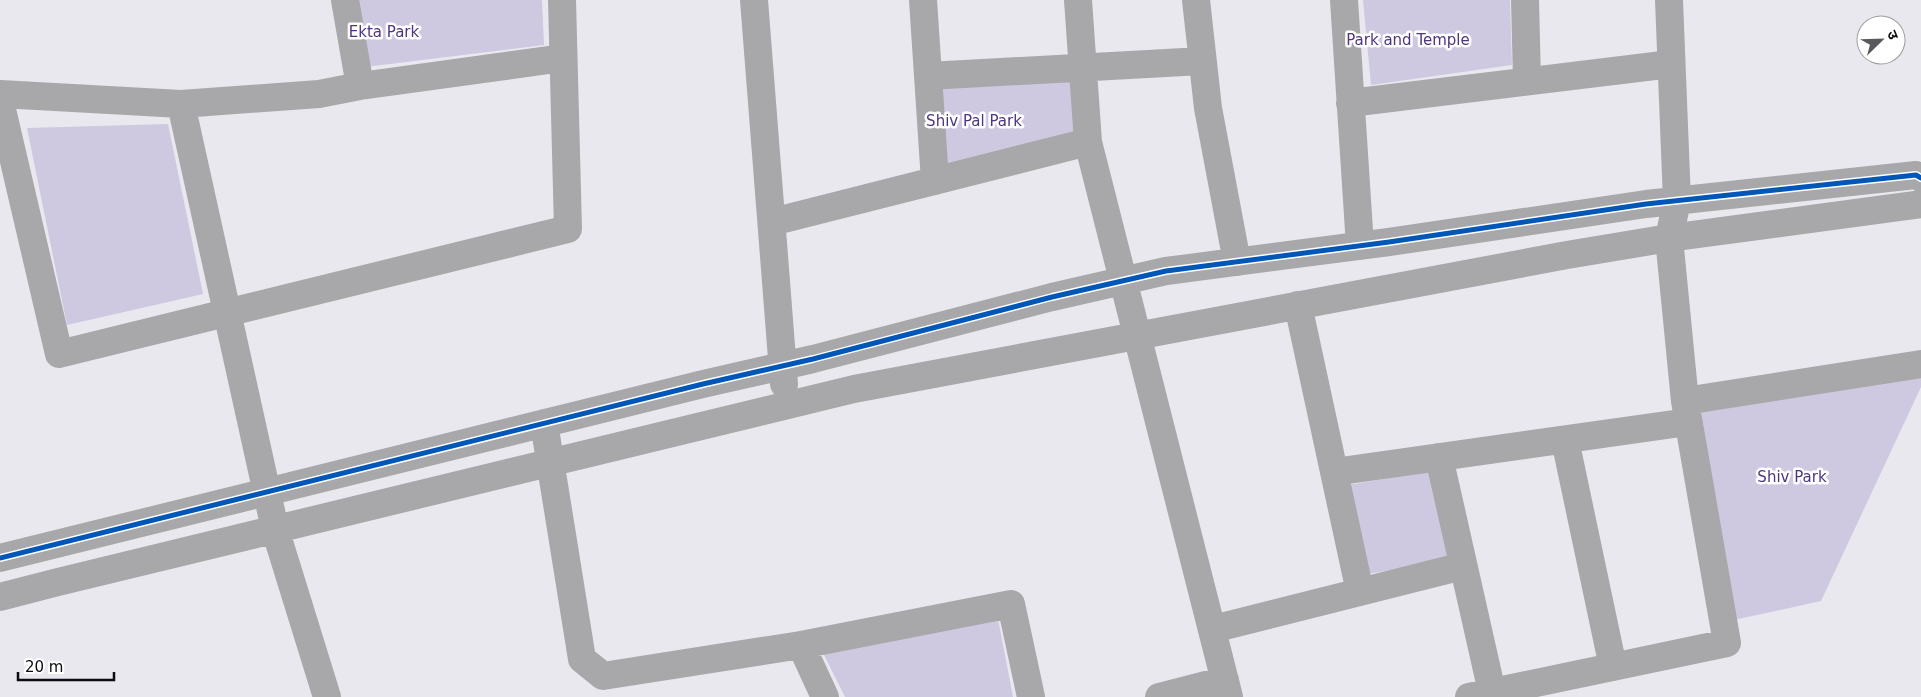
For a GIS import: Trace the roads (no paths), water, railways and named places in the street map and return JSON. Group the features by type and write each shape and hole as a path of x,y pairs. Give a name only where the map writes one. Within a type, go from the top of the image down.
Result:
{"street":[{"path":"345,0 360,86"},
{"path":"0,101 59,354 568,229 562,0"},
{"path":"754,0 782,366 787,405"},
{"path":"923,0 934,181"},
{"path":"1078,0 1088,142 1139,336 1227,689 1159,697"},
{"path":"1196,0 1208,108 1237,262"},
{"path":"1344,0 1360,246"},
{"path":"1525,0 1528,81"},
{"path":"1438,457 1463,566 1480,695 1727,643 1686,411 1670,238 1678,201 1671,64 1670,0"},
{"path":"0,94 181,104 319,94 360,86 563,58"},
{"path":"928,76 1202,61"},
{"path":"1350,102 1671,64"},
{"path":"181,104 275,529 327,697"},
{"path":"772,222 1088,142"},
{"path":"0,558 1166,271 1360,246 1678,201 1916,175 1921,178"},
{"path":"0,597 854,389 1567,254 1921,204"},
{"path":"1298,305 1360,592"},
{"path":"1334,472 1565,440 1686,411 1921,364"},
{"path":"544,423 582,659 603,676 801,645 1011,604 1030,697"},
{"path":"1565,440 1613,667"},
{"path":"1213,629 1463,566"},
{"path":"801,645 825,697"}],"park label":[{"name":"Ekta Park","path":"384,32"},
{"name":"Park and Temple","path":"1408,40"},
{"name":"Shiv Pal Park","path":"974,121"},
{"name":"Shiv Park","path":"1792,477"}]}
